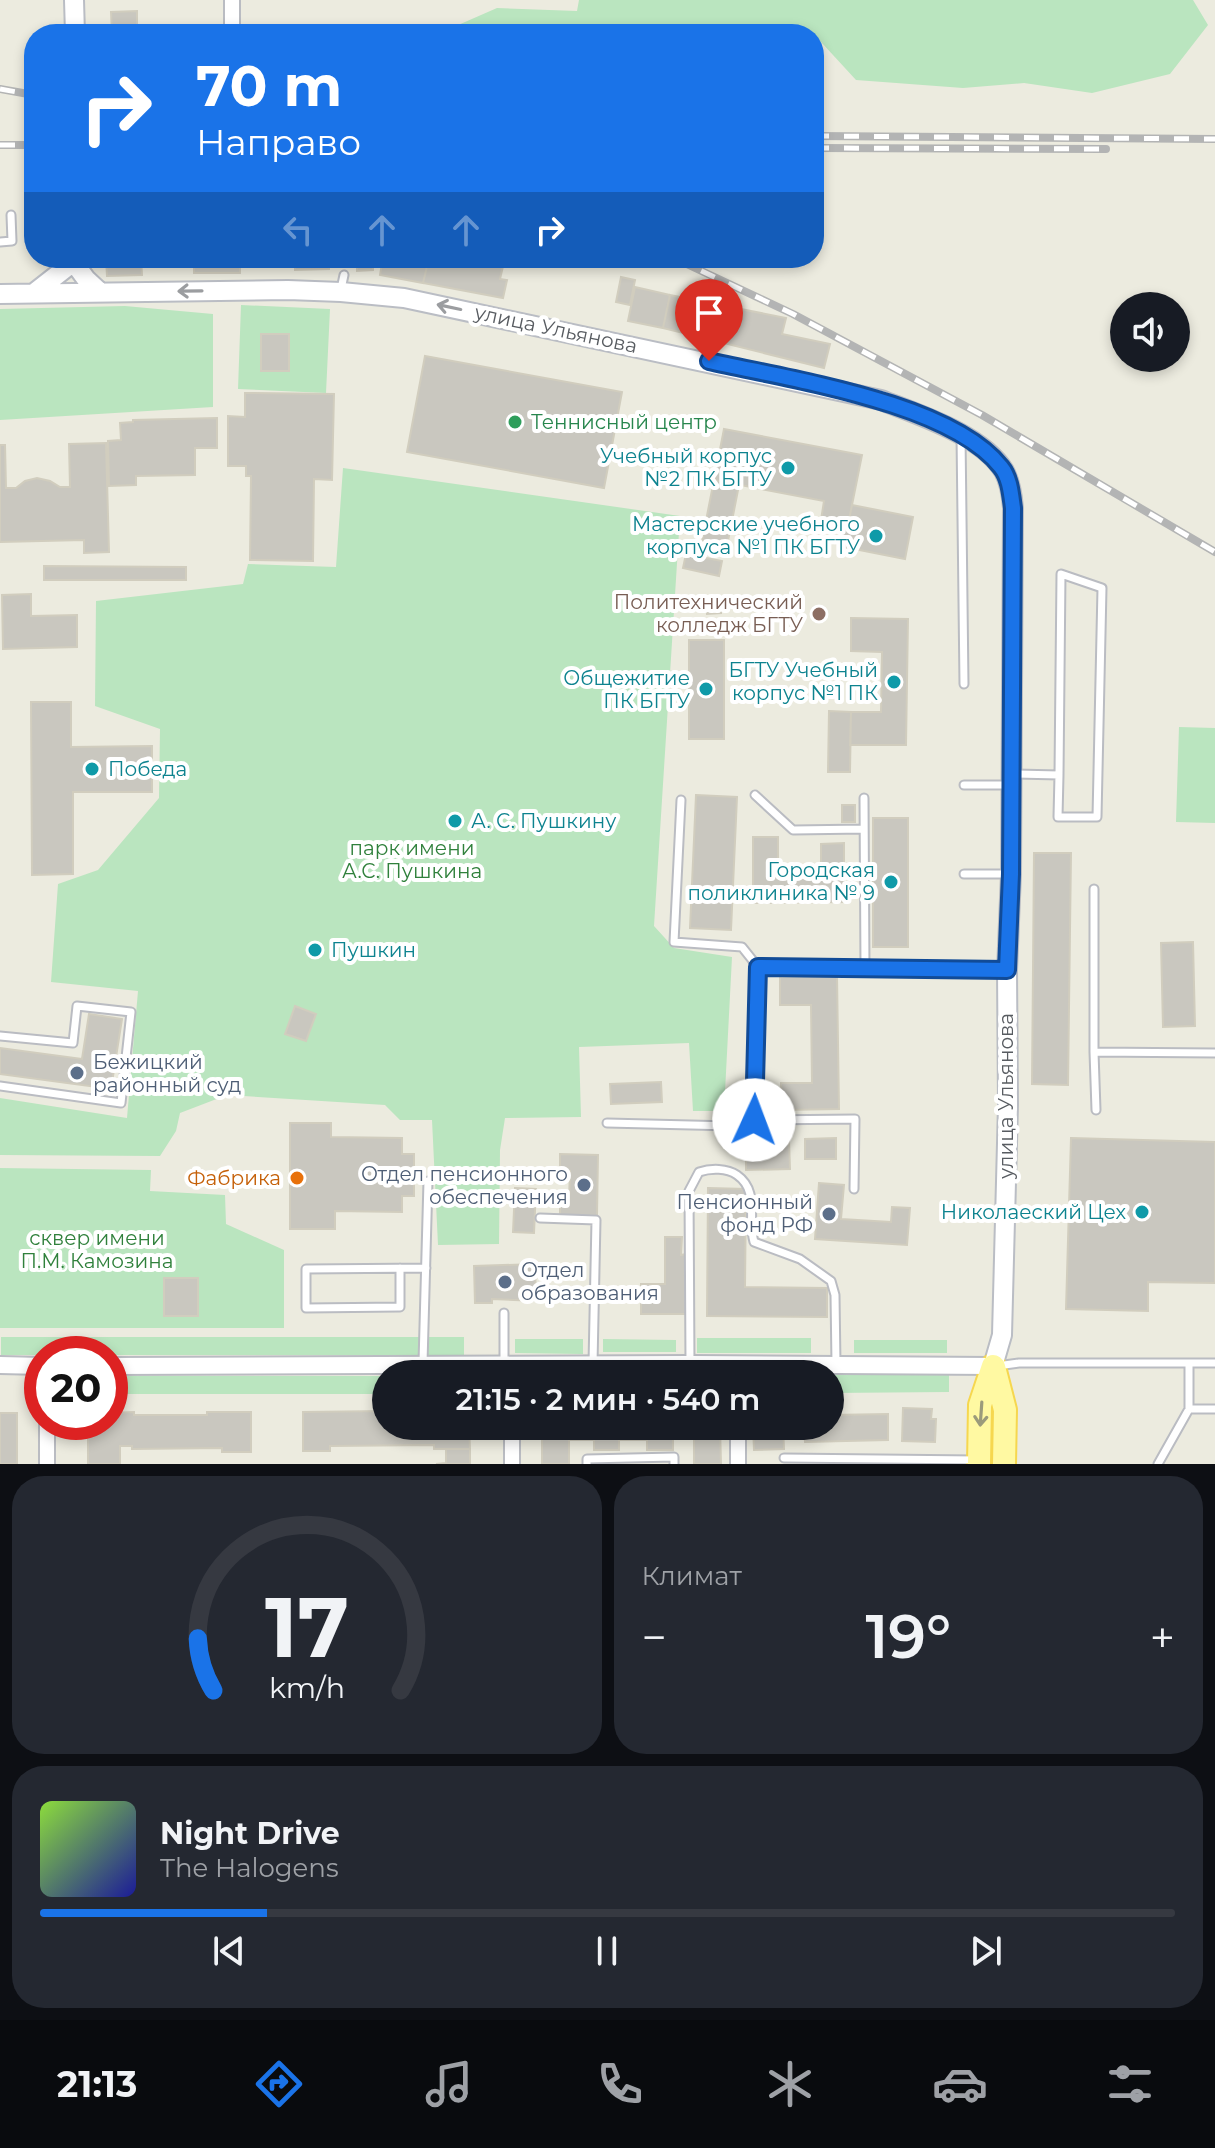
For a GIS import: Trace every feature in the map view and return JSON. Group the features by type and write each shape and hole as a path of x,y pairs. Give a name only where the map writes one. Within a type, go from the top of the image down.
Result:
{"main road":[{"path":"74,0 75,24"},
{"path":"34,293 64,268"},
{"path":"77,268 100,292"},
{"name":"улица Ульянова","path":"0,294 342,283 881,400 961,435 987,452 1002,468 1011,493 1014,530 1011,874 1007,970 1008,1105 1002,1335 980,1405 979,1462"},
{"name":"улица Ульянова","path":"993,1366 1005,1410 1004,1464"}],"street":[{"path":"232,0 232,24"},
{"path":"844,1364 993,1366"},
{"path":"0,1365 24,1366"},
{"path":"128,1366 372,1365"},
{"path":"47,1440 47,1464"},
{"path":"512,1440 512,1464"},
{"path":"738,1440 738,1464"}],"lane":[{"path":"0,242 12,241 11,215"},
{"path":"961,435 964,684"},
{"path":"1061,574 1102,588 1097,817 1058,817 1059,775 1061,574"},
{"path":"964,785 1059,775"},
{"path":"755,795 793,830 864,829"},
{"path":"864,798 865,969"},
{"path":"681,800 674,942 742,947 758,967 754,1120"},
{"path":"964,874 1011,874"},
{"path":"1094,889 1096,1110"},
{"path":"758,967 1007,970"},
{"path":"0,1036 73,1043 77,1006 131,1012 121,1103 0,1086"},
{"path":"1094,1052 1215,1053"},
{"path":"607,1123 733,1126 754,1120 855,1119 854,1189"},
{"path":"690,1360 689,1191 699,1172 724,1170 740,1176 750,1187 754,1242 800,1259 831,1281 835,1295 836,1360"},
{"path":"423,1360 428,1181"},
{"path":"540,1218 596,1220 593,1360"},
{"path":"400,1268 400,1307 306,1308 306,1269 400,1268 426,1268"},
{"path":"504,1313 508,1360"},
{"path":"993,1366 1019,1363 1215,1363"},
{"path":"1158,1464 1189,1409 1189,1363"},
{"path":"1189,1409 1215,1409"},
{"path":"587,1464 587,1459 674,1457 674,1464"},
{"path":"784,1458 979,1462"}],"green space":[{"path":"579,0 1193,0 1208,25 1170,74 1092,93 1024,83 963,88 856,80 824,45 824,24 460,24 497,8 577,11"},
{"path":"241,305 330,309 326,393 238,389"},
{"path":"125,306 213,314 213,407 0,420 0,309"},
{"name":"парк имени А.С. Пушкина","path":"343,468 680,516 654,926 674,948 732,957 724,1111 693,1111 689,1043 579,1047 581,1117 505,1118 500,1150 499,1244 438,1245 432,1120 400,1120 385,1105 227,1095 180,1113 176,1131 160,1156 0,1155 0,1098 127,1118 138,991 51,982 58,884 98,870 159,798 160,729 95,706 96,601 243,584 248,564 336,567"},
{"path":"1179,727 1215,728 1215,823 1176,822"},
{"name":"сквер имени П.М. Камозина","path":"0,1168 151,1170 150,1191 225,1195 226,1224 284,1250 284,1328 0,1328"},
{"path":"1,1337 24,1337 24,1355 1,1355"},
{"path":"128,1337 464,1337 464,1355 128,1355"},
{"path":"697,1338 811,1338 811,1353 697,1353"},
{"path":"515,1339 583,1339 583,1354 515,1353"},
{"path":"603,1339 676,1340 676,1352 603,1352"},
{"path":"854,1340 947,1340 947,1353 854,1353"},
{"path":"949,1373 949,1392 844,1393 844,1374"},
{"path":"128,1376 372,1376 372,1394 128,1394"}],"building":[{"path":"137,11 137,24 112,24 111,12"},
{"path":"107,268 142,268 142,275 107,276"},
{"path":"194,268 240,268 240,273 194,273"},
{"path":"295,268 329,268 329,269"},
{"path":"381,268 427,268 423,283 380,275"},
{"path":"427,268 503,268 500,279 507,280 503,298 423,283"},
{"path":"621,277 635,280 630,305 616,302"},
{"path":"635,287 670,295 663,328 628,321"},
{"path":"670,295 786,318 782,334 830,344 824,368 663,328"},
{"path":"261,334 289,334 289,371 261,371"},
{"name":"Теннисный центр","path":"425,356 622,392 604,488 407,452"},
{"path":"245,393 334,394 332,480 314,479 313,561 250,560 251,476 246,476 246,466 228,466 228,416 245,417"},
{"path":"217,418 217,448 195,448 195,475 136,476 136,485 109,486 108,441 121,440 120,423"},
{"name":"Учебный корпус №2 ПК БГТУ","path":"724,429 862,455 848,525 821,520 824,501 714,480"},
{"path":"106,443 109,552 84,553 84,540 0,542 0,445 5,445 6,488 16,488 25,481 37,478 60,487 70,487 69,444"},
{"path":"714,480 739,485 727,546 702,541"},
{"name":"Мастерские учебного корпуса №1 ПК БГТУ","path":"852,505 913,517 905,559 839,546"},
{"path":"686,554 722,561 719,576 683,568"},
{"path":"44,566 186,567 186,580 44,580"},
{"path":"31,594 31,616 77,615 77,647 3,649 2,595"},
{"path":"721,602 721,613 707,614 706,603"},
{"name":"БГТУ Учебный корпус №1 ПК","path":"851,618 908,619 906,745 850,745 851,712 881,712 882,652 851,651"},
{"name":"Общежитие ПК БГТУ","path":"689,640 724,640 724,739 689,739"},
{"name":"Победа","path":"31,702 71,702 71,747 152,746 152,792 73,792 73,874 32,875"},
{"path":"829,711 851,712 850,772 828,772"},
{"path":"696,795 737,797 731,930 690,928"},
{"path":"842,805 855,805 855,822 842,822"},
{"name":"Городская поликлиника № 9","path":"873,818 908,818 908,947 873,947"},
{"path":"753,837 778,837 778,878 821,878 821,844 844,843 844,902 753,903"},
{"path":"1034,853 1071,853 1068,1085 1032,1084"},
{"path":"1193,942 1195,1026 1163,1027 1161,943"},
{"path":"837,976 839,1109 782,1110 781,1083 812,1083 811,1005 780,1005 780,977"},
{"path":"295,1006 316,1014 306,1041 285,1034"},
{"path":"89,1014 122,1019 111,1089 0,1074 0,1048 82,1059"},
{"path":"661,1082 662,1102 611,1104 610,1084"},
{"path":"290,1123 331,1123 331,1137 402,1138 402,1154 414,1154 414,1196 402,1196 402,1212 335,1211 335,1229 290,1229"},
{"path":"836,1138 836,1159 805,1159 805,1139"},
{"name":"Николаеский Цех","path":"1071,1138 1215,1142 1215,1283 1148,1282 1148,1311 1066,1309"},
{"path":"746,1140 789,1140 790,1169 746,1170"},
{"name":"Отдел пенсионного обеспечения","path":"560,1154 598,1155 597,1215 560,1215 560,1199 569,1199 570,1171 560,1171"},
{"name":"Пенсионный фонд РФ","path":"819,1183 844,1185 841,1219 891,1222 892,1207 910,1208 907,1245 815,1239"},
{"path":"515,1188 536,1189 534,1233 513,1232"},
{"path":"708,1188 746,1189 745,1287 827,1288 827,1317 707,1316"},
{"path":"665,1237 682,1237 681,1255 686,1254 686,1314 641,1314 641,1284 665,1284"},
{"name":"Отдел образования","path":"535,1264 536,1301 492,1299 492,1303 475,1303 474,1266"},
{"path":"164,1278 198,1278 198,1316 164,1316"},
{"path":"903,1408 932,1409 931,1419 936,1419 935,1442 902,1441"},
{"path":"372,1411 372,1440 470,1440 470,1449 434,1449 434,1445 330,1446 330,1451 303,1451 303,1412"},
{"path":"128,1412 134,1412 134,1415 207,1415 207,1412 251,1412 251,1452 222,1452 222,1448 132,1449 132,1446 120,1446 120,1464 88,1464 88,1440 128,1440"},
{"path":"0,1413 17,1413 17,1464 0,1464"},
{"path":"888,1414 888,1440 805,1442 844,1440 844,1415"},
{"path":"542,1440 569,1440 569,1464 542,1464"},
{"path":"594,1440 619,1440 619,1450 594,1450"},
{"path":"647,1440 673,1440 673,1450 647,1450"},
{"path":"694,1440 720,1440 721,1464 694,1464"},
{"path":"754,1440 784,1440 784,1449 754,1450"},
{"path":"446,1449 470,1449 470,1464 436,1464 446,1463"}],"railway":[{"path":"0,89 24,93"},
{"path":"824,136 1215,139"},
{"path":"0,145 24,145"},
{"path":"824,148 1106,149"},
{"path":"695,268 793,314 982,415 1215,552"}],"place":[{"name":"Теннисный центр","path":"515,422"},
{"name":"Учебный корпус №2 ПК БГТУ","path":"788,468"},
{"name":"Мастерские учебного корпуса №1 ПК БГТУ","path":"876,536"},
{"name":"Политехнический колледж БГТУ","path":"819,614"},
{"name":"БГТУ Учебный корпус №1 ПК","path":"894,682"},
{"name":"Общежитие ПК БГТУ","path":"706,689"},
{"name":"Победа","path":"92,769"},
{"name":"А. С. Пушкину","path":"455,821"},
{"name":"Городская поликлиника № 9","path":"891,882"},
{"name":"Пушкин","path":"315,950"},
{"name":"Бежицкий районный суд","path":"77,1073"},
{"name":"Фабрика","path":"297,1178"},
{"name":"Отдел пенсионного обеспечения","path":"584,1185"},
{"name":"Николаеский Цех","path":"1142,1212"},
{"name":"Пенсионный фонд РФ","path":"829,1214"},
{"name":"Отдел образования","path":"505,1282"}],"route":[{"path":"709,361 881,400 930,420 987,452 1008,479 1013,508 1011,874 1007,970 758,967 754,1120"}]}
